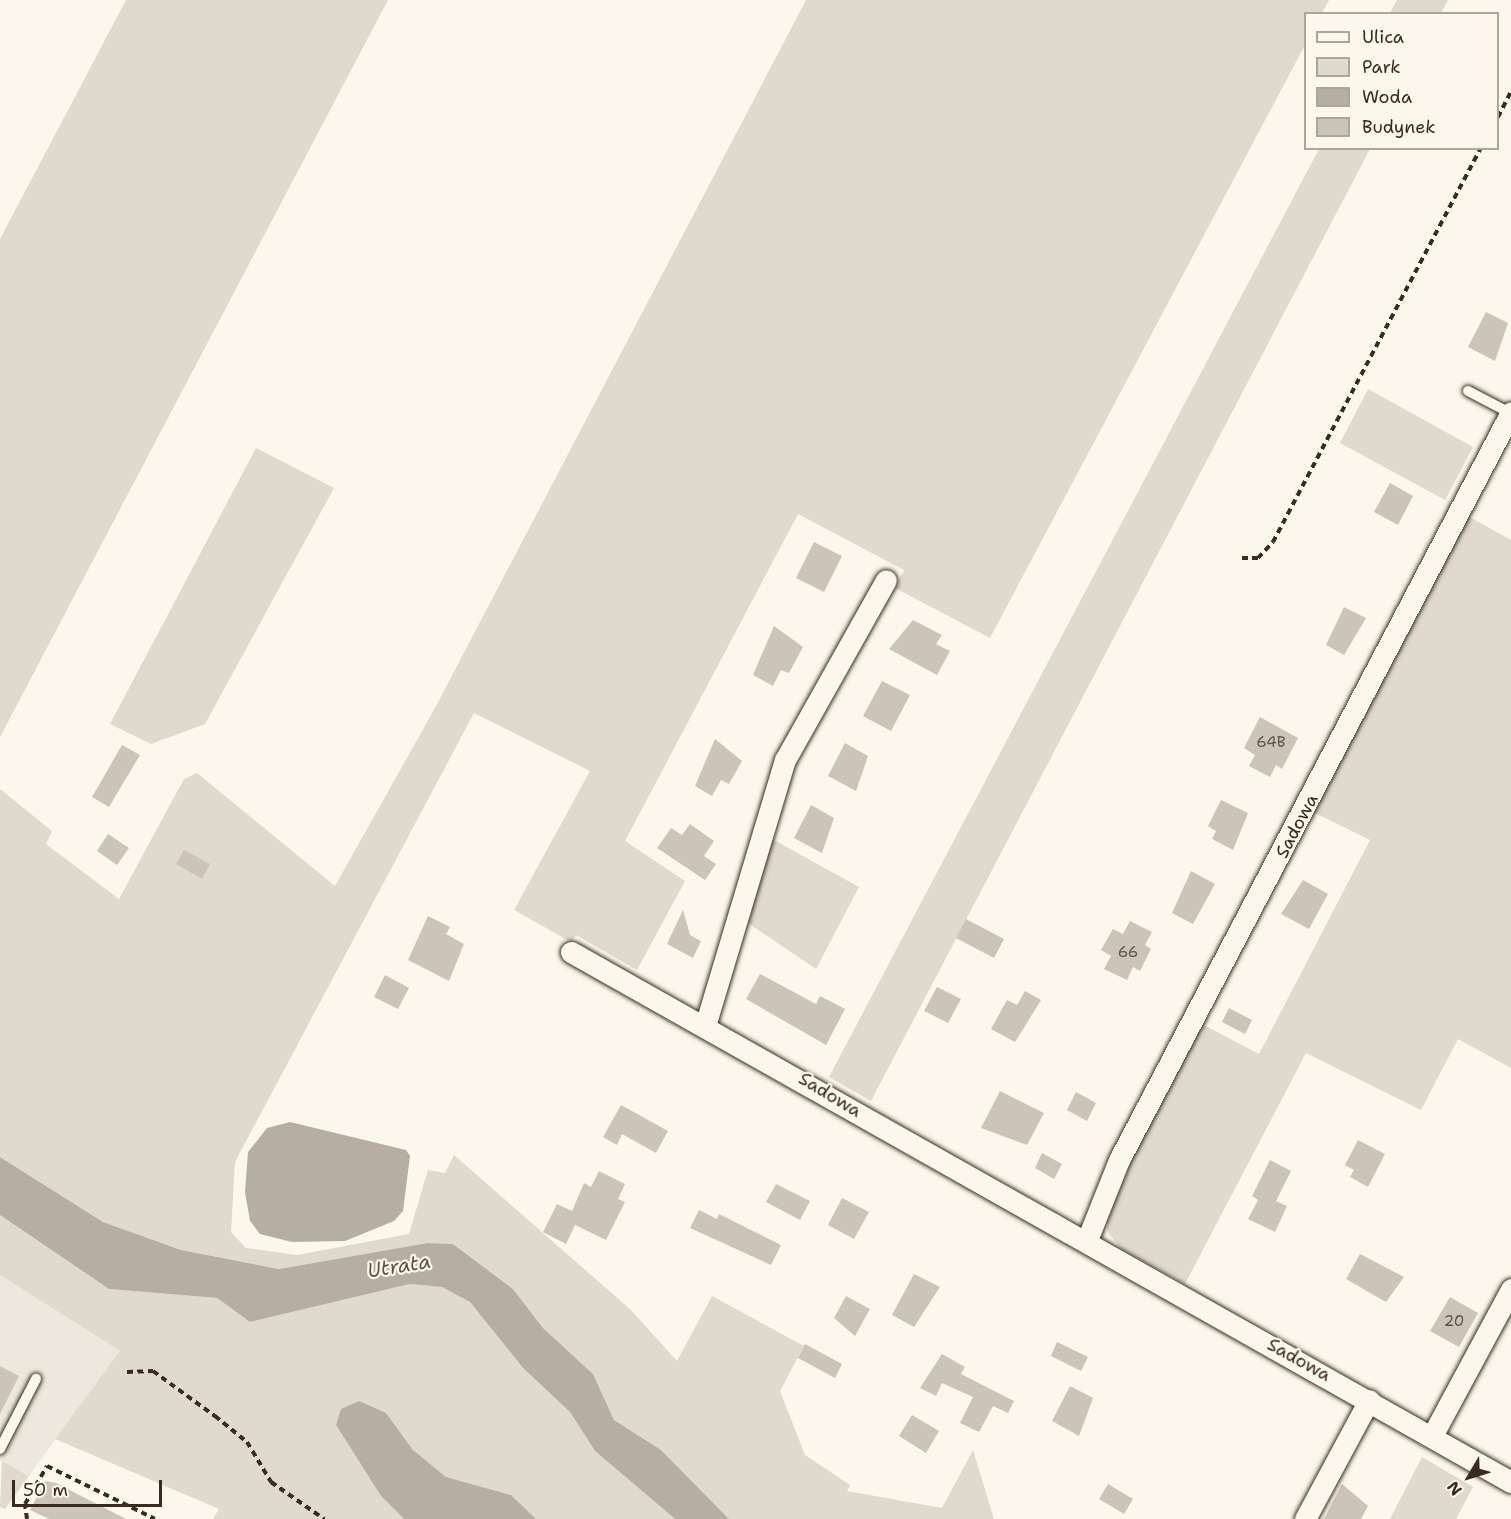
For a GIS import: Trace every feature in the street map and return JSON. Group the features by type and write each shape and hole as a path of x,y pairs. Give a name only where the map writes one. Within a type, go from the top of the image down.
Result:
{"street":[{"name":"Sadowa","path":"1087,1240 1119,1160 1511,413"},
{"path":"705,1026 785,760 886,580"},
{"name":"Sadowa","path":"571,952 1087,1240 1511,1482"},
{"path":"1432,1437 1511,1289"},
{"path":"1305,1519 1369,1400"}],"lane":[{"path":"1468,391 1511,413"},
{"path":"0,1449 36,1379"}],"path":[{"path":"1499,113 1511,92"},
{"path":"1242,558 1258,558 1273,542 1480,150"},
{"path":"127,1372 153,1371 215,1416 247,1442 271,1482 324,1519"},
{"path":"27,1519 25,1504 47,1466 155,1519"}],"shaded area":[{"path":"0,1275 120,1351 29,1476 0,1460"}],"green space":[{"path":"126,0 388,0 0,737 0,239"},
{"path":"806,0 1329,0 1323,12 1304,12 1304,47 990,638 895,588 904,570 798,514 625,841 685,881 637,970 576,935 571,942 514,910 590,771 474,713 235,1162 231,1232 246,1248 297,1255 409,1234 428,1170 445,1173 454,1155 631,1310 677,1361 712,1296 804,1346 780,1391 805,1455 850,1485 847,1491 942,1508 973,1450 994,1519 729,1519 661,1450 614,1420 593,1374 543,1328 513,1289 453,1244 426,1243 279,1269 181,1250 103,1222 0,1157 0,789 52,831 46,844 119,899 184,779 197,773 335,886 435,708"},
{"path":"1397,0 1448,0 1442,12 1391,12"},
{"path":"1318,150 1369,150 871,1101 829,1077"},
{"path":"1368,389 1473,447 1445,500 1340,443"},
{"path":"256,448 334,488 205,724 151,744 110,724"},
{"path":"1468,516 1511,540 1511,1068 1458,1039 1421,1110 1306,1053 1185,1284 1121,1249 1108,1232 1106,1204 1202,1024 1259,1054 1370,840 1313,812"},
{"path":"772,839 859,887 816,969 748,923"},
{"path":"0,1215 109,1289 217,1298 250,1322 410,1284 442,1287 470,1302 523,1368 570,1412 595,1451 675,1519 536,1519 511,1495 446,1477 413,1450 386,1413 336,1425 381,1496 404,1519 213,1519 219,1509 55,1439 120,1351 0,1275"},
{"path":"1422,1457 1473,1487 1456,1519 1390,1519"},
{"path":"2,1461 29,1476 5,1509 0,1507"}],"water":[{"path":"290,1122 406,1150 410,1156 403,1211 394,1221 345,1241 292,1242 260,1234 250,1221 245,1192 248,1152 267,1128"},
{"name":"Utrata","path":"0,1157 103,1222 181,1250 279,1269 427,1243 453,1244 513,1289 543,1328 593,1374 614,1420 661,1450 729,1519 675,1519 595,1451 570,1412 523,1368 470,1302 442,1287 410,1284 250,1322 217,1298 109,1289 0,1215"},
{"path":"359,1401 386,1413 413,1450 446,1477 511,1495 536,1519 404,1519 381,1496 336,1425 341,1409"}],"building":[{"path":"1486,312 1508,323 1495,361 1468,347"},
{"path":"1390,483 1413,496 1398,525 1374,512"},
{"path":"814,542 842,556 824,592 796,578"},
{"path":"1344,607 1366,618 1344,655 1326,645"},
{"path":"913,620 942,635 936,644 950,651 937,675 889,649"},
{"path":"774,626 803,647 789,673 781,670 773,686 753,675"},
{"path":"882,681 910,695 891,731 863,716"},
{"path":"1260,717 1298,738 1282,769 1276,765 1270,777 1249,766 1255,755 1244,748"},
{"path":"715,739 742,761 729,784 721,780 712,796 695,786"},
{"path":"845,743 868,756 856,791 828,776"},
{"path":"122,745 140,755 109,807 92,797"},
{"path":"1221,800 1248,813 1233,850 1212,839 1216,831 1208,826"},
{"path":"811,805 834,818 822,853 794,838"},
{"path":"690,824 714,841 704,856 716,864 705,880 657,848 671,828 682,835"},
{"path":"108,834 129,848 117,865 97,851"},
{"path":"184,850 210,864 202,879 176,864"},
{"path":"1191,871 1215,884 1193,924 1172,913"},
{"path":"1303,880 1328,894 1309,929 1281,914"},
{"path":"683,910 690,935 701,941 693,958 667,944"},
{"path":"428,916 450,927 446,934 464,944 449,981 408,960"},
{"path":"966,919 1004,939 994,958 956,938"},
{"path":"1130,921 1152,932 1145,945 1151,949 1140,971 1133,967 1127,980 1104,969 1111,956 1101,950 1113,929 1123,934"},
{"path":"760,974 816,1004 820,996 845,1009 826,1045 746,999"},
{"path":"385,975 409,988 398,1009 374,997"},
{"path":"937,987 961,999 948,1023 924,1011"},
{"path":"1025,991 1041,1000 1015,1042 991,1029 1007,1000 1017,1005"},
{"path":"1229,1008 1252,1020 1245,1034 1222,1022"},
{"path":"1000,1091 1044,1113 1027,1145 981,1128"},
{"path":"1076,1092 1096,1103 1087,1121 1067,1110"},
{"path":"621,1105 668,1131 656,1153 622,1134 617,1145 603,1137"},
{"path":"1358,1140 1385,1154 1368,1187 1350,1177 1354,1170 1345,1165"},
{"path":"1042,1153 1062,1164 1054,1179 1035,1168"},
{"path":"1270,1160 1291,1171 1276,1201 1287,1206 1275,1232 1248,1219 1258,1200 1252,1196"},
{"path":"599,1171 625,1184 618,1199 625,1202 606,1240 575,1225 566,1244 543,1232 557,1204 572,1211 584,1183 591,1187"},
{"path":"776,1184 810,1201 800,1220 766,1202"},
{"path":"842,1198 869,1212 854,1239 828,1225"},
{"path":"699,1210 717,1219 719,1214 781,1245 771,1265 690,1228"},
{"path":"1360,1254 1404,1277 1386,1302 1346,1279"},
{"path":"914,1274 940,1287 914,1327 892,1315"},
{"path":"846,1296 870,1309 855,1336 834,1318"},
{"path":"1450,1297 1478,1313 1459,1347 1430,1331"},
{"path":"1057,1342 1088,1357 1081,1371 1051,1356"},
{"path":"805,1344 842,1364 835,1378 798,1358"},
{"path":"942,1354 965,1367 961,1374 1014,1401 1008,1413 993,1406 979,1432 960,1423 973,1397 942,1383 936,1396 920,1388"},
{"path":"0,1366 19,1376 0,1414"},
{"path":"1070,1386 1093,1398 1079,1436 1052,1421"},
{"path":"912,1415 939,1431 926,1453 899,1436"},
{"path":"45,1481 56,1483 126,1519 49,1519 30,1510"},
{"path":"1108,1484 1133,1499 1124,1514 1099,1499"},
{"path":"1342,1484 1368,1506 1361,1519 1324,1519"}]}
